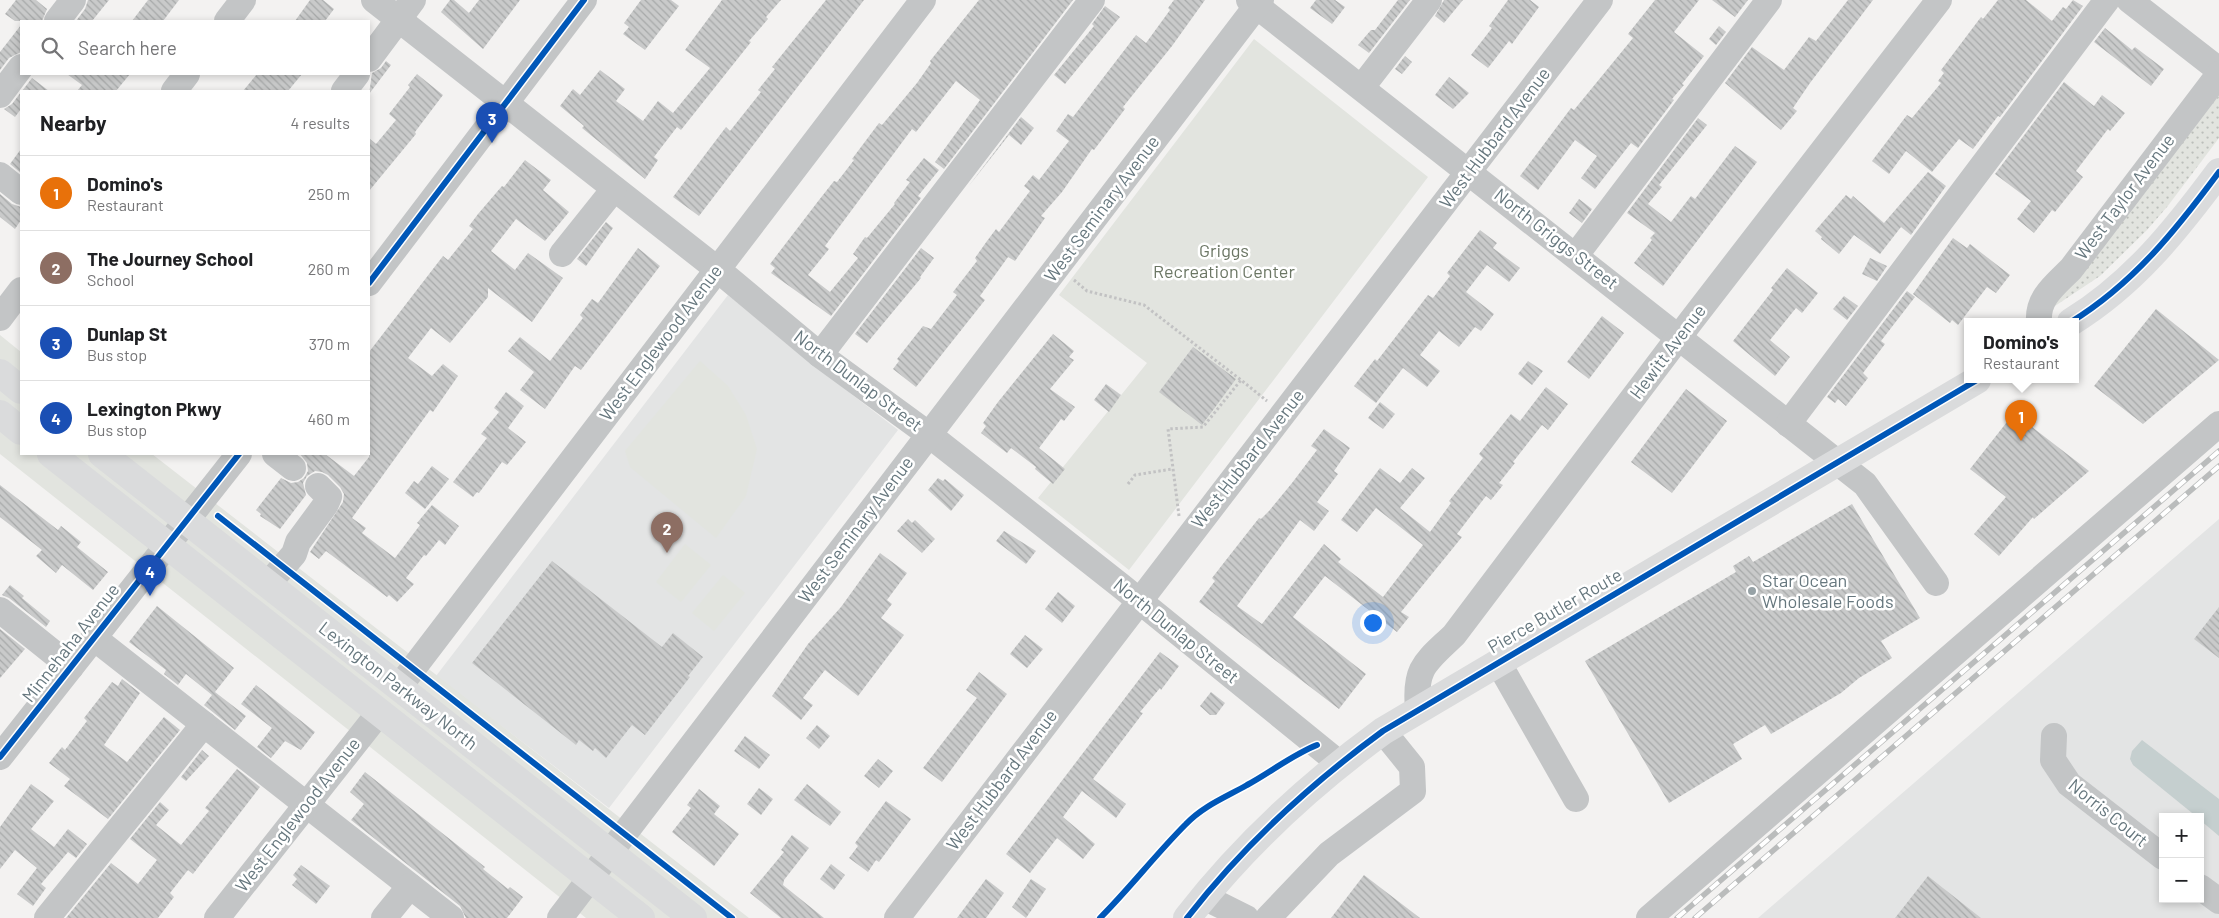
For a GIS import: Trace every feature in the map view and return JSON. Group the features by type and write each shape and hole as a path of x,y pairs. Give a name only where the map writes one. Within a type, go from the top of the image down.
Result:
{"main road":[{"path":"2077,318 2102,301 2156,252 2219,172"},
{"path":"0,373 20,389"},
{"name":"Pierce Butler Route","path":"1187,918 1224,871 1270,825 1339,763 1383,731 1972,383"},
{"path":"0,414 20,430"},
{"name":"Lexington Parkway North","path":"51,455 641,918"},
{"name":"Lexington Parkway North","path":"103,455 693,918"}],"street":[{"path":"58,20 73,0"},
{"path":"228,20 243,0"},
{"name":"North Dunlap Street","path":"374,0 406,10 506,102 717,269 820,355 928,434 1139,600 1339,763"},
{"path":"370,282 584,0"},
{"name":"West Englewood Avenue","path":"399,687 923,0"},
{"path":"820,355 1092,0"},
{"path":"1362,87 1429,0"},
{"name":"West Hubbard Avenue","path":"897,918 1600,0"},
{"path":"1576,255 1770,0"},
{"name":"Hewitt Avenue","path":"1418,709 1416,686 1423,664 1454,635 1679,336 1939,0"},
{"path":"1788,424 2107,0"},
{"path":"2129,0 2219,70"},
{"name":"North Griggs Street","path":"1256,2 1865,484 1936,583"},
{"name":"West Seminary Avenue","path":"560,918 612,853 928,434 1057,268 1256,2"},
{"path":"370,57 406,10"},
{"path":"0,95 20,68"},
{"name":"West Taylor Avenue","path":"2039,318 2041,303 2052,287 2071,269 2219,74"},
{"path":"175,90 186,75"},
{"path":"345,90 356,75"},
{"path":"0,175 20,191"},
{"path":"562,254 614,189"},
{"path":"0,318 20,291"},
{"path":"1649,918 2219,424"},
{"name":"Minnehaha Avenue","path":"0,757 238,455"},
{"path":"268,584 294,554 298,542 326,504 329,497 318,486"},
{"path":"0,610 71,667"},
{"path":"94,638 451,918"},
{"path":"1498,662 1576,799"},
{"name":"West Englewood Avenue","path":"217,918 379,713"},
{"path":"47,918 204,724"},
{"path":"1268,918 1329,854 1413,791 1412,767 1383,731"},
{"name":"Norris Court","path":"2054,736 2053,760 2069,784 2159,854"},
{"path":"384,918 410,886"},
{"path":"2204,890 2219,901"},
{"path":"1204,897 1246,918"}],"path":[{"path":"1057,268 1086,290 1144,305 1283,414"},
{"path":"1183,543 1168,429 1203,427 1241,380"},
{"path":"1128,484 1134,475 1172,469"}],"shaded area":[{"path":"728,295 793,349 898,430 609,808 436,676"},
{"path":"2219,519 2219,918 1758,918"},
{"path":"2142,740 2219,799 2219,836 2204,823 2204,813 2192,813 2133,765 2130,759 2132,751"}],"green space":[{"name":"Griggs Recreation Center","path":"1254,39 1428,177 1129,570 1038,498 1147,363 1059,295"},
{"path":"2219,95 2219,138 2167,207 2147,230 2100,276 2049,310"},
{"path":"0,335 20,351 20,455 153,455 749,918 586,918 0,454"},
{"path":"700,361 728,386 746,415 757,449 746,496 716,538 630,467 625,451"},
{"path":"685,544 711,565 681,602 656,582"},
{"path":"723,575 745,593 714,631 692,613"}],"building":[{"path":"16,0 36,0 47,9 42,20 15,21 5,14"},
{"path":"88,0 109,0 93,20 77,20 85,9"},
{"path":"148,0 179,0 164,20 133,20"},
{"path":"310,0 323,0 334,9 326,20 296,20"},
{"path":"450,0 454,0 469,13 479,0 520,0 483,49 441,12"},
{"path":"641,0 671,0 679,6 645,50 623,34 629,27 624,23"},
{"path":"722,0 781,0 766,17 768,19 749,41 751,42 681,130 677,127 654,157 658,160 645,179 582,128 584,126 560,106 573,89 580,95 600,70 625,89 616,101 643,121 658,101 673,113 710,68 685,50"},
{"path":"826,0 864,0 699,216 673,197 726,127 730,131 761,92 758,90 775,69 772,67"},
{"path":"979,0 1073,0 944,169 935,162 980,100 956,81 916,132 912,129 825,246 829,249 808,275 830,292 858,258 853,254 865,237 867,238 895,204 910,182 906,180 924,158 939,170 918,196 921,198 831,316 771,273 775,268 770,264 834,181 837,182 879,123 882,125 917,83 931,63 930,61"},
{"path":"1174,0 1205,0 1172,46 1123,107 1125,109 1094,150 1092,149 1062,192 1041,216 1045,218 1015,261 1008,257 980,296 985,300 916,387 893,369 899,361 897,359 923,326 931,329 957,295 953,292 977,261 975,258 987,241 996,229 999,232 1030,191 1024,186 1033,175 1039,180 1069,141 1056,131 1068,114 1073,117 1136,35 1146,43 1170,10 1168,8"},
{"path":"1316,0 1335,0 1345,7 1332,24 1310,8"},
{"path":"1398,0 1410,0 1369,53 1358,45 1371,30 1375,30"},
{"path":"1444,0 1463,0 1444,23 1435,16"},
{"path":"1508,0 1530,0 1539,7 1512,44 1509,41 1488,68 1471,55 1492,28 1489,26"},
{"path":"1655,0 1699,0 1674,32 1704,56 1682,84 1684,85 1672,99 1674,100 1638,148 1631,143 1595,189 1581,178 1597,156 1575,140 1538,190 1520,176 1571,108 1574,110 1633,38 1628,34"},
{"path":"1712,0 1748,0 1735,17"},
{"path":"1848,0 1873,0 1810,83 1793,108 1797,111 1781,130 1725,83 1752,47 1784,70 1809,37 1816,41"},
{"path":"1998,0 2026,0 2052,21 2063,7 2066,9 2073,0 2083,6 2000,117 1998,116 1973,149 1959,139 1932,172 1906,151 1889,174 1872,161 1907,115 1912,118 1941,83 1938,81 1944,73 1941,70 1981,17 1983,19"},
{"path":"1105,6 1120,17 1065,84 1054,75 1094,26 1092,24"},
{"path":"20,26 20,52 9,58 0,70 0,52"},
{"path":"1719,26 1726,32 1716,45 1709,39"},
{"path":"2105,28 2132,50 2135,47 2164,69 2151,86 2094,42"},
{"path":"1405,56 1412,62 1402,74 1395,69"},
{"path":"386,61 391,65 370,93 372,73 381,68"},
{"path":"417,74 443,95 415,132 416,134 370,190 370,139 376,144 396,120 389,114 410,87 408,85"},
{"path":"68,75 129,75 117,90 78,90 82,85"},
{"path":"256,75 301,75 289,90 244,90"},
{"path":"1449,77 1469,93 1453,109 1435,95"},
{"path":"32,78 48,90 23,90"},
{"path":"2064,82 2094,106 2102,95 2125,113 2110,131 2108,129 2076,171 2083,177 2055,212 2052,210 2034,233 2017,219 2031,201 1995,174"},
{"path":"20,93 20,110 15,117 4,109 12,104"},
{"path":"1021,117 1034,128 1021,145 1009,135 968,187"},
{"path":"1698,118 1707,125 1659,185 1662,187 1648,204 1671,222 1691,196 1695,199 1735,146 1757,162 1663,286 1634,263 1652,240 1650,238 1655,233 1627,213"},
{"path":"20,150 20,172 10,164"},
{"path":"525,160 551,180 543,190 569,212 545,241 516,219 491,251 515,270 528,253 563,278 532,322 488,288 488,297 450,343 431,328 408,358 432,376 443,364 458,376 433,412 430,410 352,518 366,528 362,533 395,558 420,525 417,523 432,505 459,526 445,545 439,540 426,556 424,555 406,578 414,584 397,602 389,595 387,597 326,551 319,559 310,552 343,502 344,494 328,475 315,471 307,476 303,483 306,495 280,529 260,516 261,514 256,510 281,478 291,483 298,482 304,478 308,471 307,463 301,455 326,455 354,476 369,457 370,351 443,256 448,260 473,229 469,226 478,214 502,186 504,187"},
{"path":"1928,172 1946,186 1911,235 1901,227 1880,254 1854,235 1839,254 1821,239 1822,237 1815,231 1846,195 1851,199 1853,196 1884,223"},
{"path":"0,194 12,204 20,207 20,222 15,229 0,217"},
{"path":"1579,199 1592,209 1582,223 1569,213"},
{"path":"606,222 613,228 586,266 577,259"},
{"path":"1480,230 1497,243 1493,248 1520,268 1509,282 1487,265 1466,292 1494,314 1481,331 1475,327 1459,347 1439,331 1420,355 1440,371 1427,387 1403,368 1376,403 1354,386 1375,359 1377,361 1428,295 1433,298 1450,276 1447,273"},
{"path":"1953,238 1967,248 1970,244 2010,275 1996,293 1987,287 1958,325 1952,320 1950,323 1913,294"},
{"path":"638,248 660,266 581,370 575,366 545,409 520,390 534,372 508,351 520,337 550,361 583,318 580,315 592,299 598,303"},
{"path":"921,248 934,258 921,278 867,343 855,334"},
{"path":"1870,258 1887,266 1877,281 1862,274"},
{"path":"1787,268 1818,293 1802,313 1796,308 1770,340 1790,357 1775,376 1733,341 1773,290 1771,288"},
{"path":"1907,291 1915,297 1881,341 1885,344 1863,373 1868,378 1846,406 1838,399 1835,403 1827,397"},
{"path":"1844,296 1858,306 1847,320 1833,309"},
{"path":"2156,309 2219,360 2143,424 2094,386"},
{"path":"1602,316 1624,333 1589,379 1567,362"},
{"path":"1053,334 1074,351 1069,357 1074,360 1050,389 1075,407 1064,421 1061,419 1039,448 1065,469 1053,484 1035,469 1036,467 1011,448 1007,453 981,433 986,426 983,423 998,402"},
{"path":"1193,347 1236,379 1202,425 1159,392"},
{"path":"1528,361 1543,371 1532,385 1518,374"},
{"path":"1106,384 1121,395 1109,412 1094,400"},
{"path":"1546,387 1568,404 1548,430 1542,425 1499,483 1503,485 1491,500 1486,496 1457,534 1462,537 1401,612 1409,617 1397,632 1325,576 1293,617 1366,674 1339,709 1199,602 1215,581 1212,578 1259,518 1261,519 1269,511 1317,450 1311,446 1324,429 1350,448 1334,471 1338,474 1317,502 1329,511 1314,531 1300,520 1237,606 1262,624 1324,544 1341,559 1338,562 1383,597 1423,545 1376,508 1357,532 1341,520 1380,468 1400,483 1412,468 1425,478 1400,508 1430,532 1451,503 1449,501 1483,458 1479,454 1511,414 1520,421"},
{"path":"1686,389 1727,421 1672,493 1631,462"},
{"path":"506,392 524,406 508,428 526,442 507,465 502,462 479,493 477,492 473,497 453,482 487,438 481,434 499,412 494,408"},
{"path":"1380,402 1395,414 1383,429 1368,418"},
{"path":"2014,413 2089,471 2034,519 2033,517 1999,556 1974,534 2006,497 1970,469"},
{"path":"432,466 449,479 425,509 405,493 414,481 418,484"},
{"path":"938,478 943,481 945,479 964,495 951,511 928,490"},
{"path":"0,485 58,530 61,526 81,542 77,547 108,572 93,590 62,565 56,573 36,556 42,550 0,517"},
{"path":"1852,504 1920,618 1881,641 1892,658 1859,678 1841,693 1771,734 1765,725 1733,744 1742,759 1669,803 1585,661 1736,572 1733,566 1749,556 1753,562"},
{"path":"908,519 912,523 915,520 935,539 922,553 897,531"},
{"path":"1004,531 1036,551 1026,564 996,541"},
{"path":"880,553 907,573 887,600 892,604 881,618 904,635 858,696 825,670 803,698 813,705 801,720 772,696 808,644 841,607"},
{"path":"552,561 662,647 673,633 703,657 688,676 690,677 645,735 632,725 606,758 595,748 593,751 579,740 576,745 472,663"},
{"path":"10,585 24,596 22,598 50,621 46,627 9,598 2,595"},
{"path":"1058,592 1075,606 1062,623 1045,609"},
{"path":"157,606 234,668 215,692 246,716 235,730 204,705 212,695 186,674 178,685 164,674 166,670 129,642"},
{"path":"2219,607 2219,658 2194,639"},
{"path":"0,629 25,649 0,678"},
{"path":"1025,635 1043,649 1027,668 1010,654"},
{"path":"1160,652 1179,666 1161,690 1160,688 1140,712 1143,713 1093,779 1126,804 1116,818 1082,791 1063,817 1095,844 1083,859 1057,838 1030,873 1006,854"},
{"path":"979,672 1007,694 942,782 923,768 977,698 966,690"},
{"path":"122,679 140,693 104,745 127,762 164,717 180,730 108,819 64,786 70,779 49,763 62,747 65,750 87,721 84,718 112,682 118,686"},
{"path":"256,685 315,732 301,750 285,741 271,758 257,747 272,728 241,704"},
{"path":"1211,692 1225,703 1216,715 1210,715 1200,706"},
{"path":"817,725 830,736 819,749 806,738"},
{"path":"745,736 770,755 759,769 734,751"},
{"path":"202,750 209,756 186,781 181,777"},
{"path":"878,759 893,771 879,788 864,776"},
{"path":"237,769 260,787 193,874 188,870 170,893 174,897 158,918 66,918 111,863 138,884 157,860 130,839 160,802 169,810 156,825 181,845 209,811 205,808"},
{"path":"365,772 485,867 483,869 508,889 510,887 523,897 507,918 466,918 460,906 351,820 364,804 350,792"},
{"path":"31,784 54,801 31,829 54,847 68,829 87,844 76,858 68,852 41,884 46,888 33,906 17,894 37,868 15,850 0,869 0,827"},
{"path":"807,784 841,812 830,826 794,800"},
{"path":"759,788 773,799 761,815 747,804"},
{"path":"699,789 720,806 714,814 739,834 714,866 672,832 691,808 687,805"},
{"path":"886,801 911,819 879,862 876,860 868,872 849,858 858,846 855,843"},
{"path":"792,835 809,848 784,880 783,885 824,918 781,918 750,893 784,852 781,850"},
{"path":"831,864 845,875 834,890 820,879"},
{"path":"301,865 330,886 316,904 292,885 297,879 293,875"},
{"path":"1364,875 1420,918 1331,918"},
{"path":"1928,876 1943,888 1981,918 1895,918"},
{"path":"986,879 1004,893 986,918 957,918"},
{"path":"1031,879 1046,889 1026,918 1012,907"}],"railway":[{"path":"1677,918 2219,451"},
{"path":"1695,918 2219,466"}],"cycle path":[{"path":"370,282 584,0"},
{"path":"2077,318 2114,291 2134,273 2170,235 2219,172"},
{"path":"1187,918 1231,866 1278,818 1329,773 1383,731 1972,383"},
{"path":"0,757 238,455"},
{"path":"218,516 732,918"},
{"path":"1100,918 1175,835 1200,812 1317,745"}],"place":[{"name":"Dunlap St","path":"492,143"},
{"name":"Domino's","path":"2021,441"},
{"name":"The Journey School","path":"667,553"},
{"name":"Star Ocean Wholesale Foods","path":"1752,591"},
{"name":"Lexington Pkwy","path":"150,596"}]}
